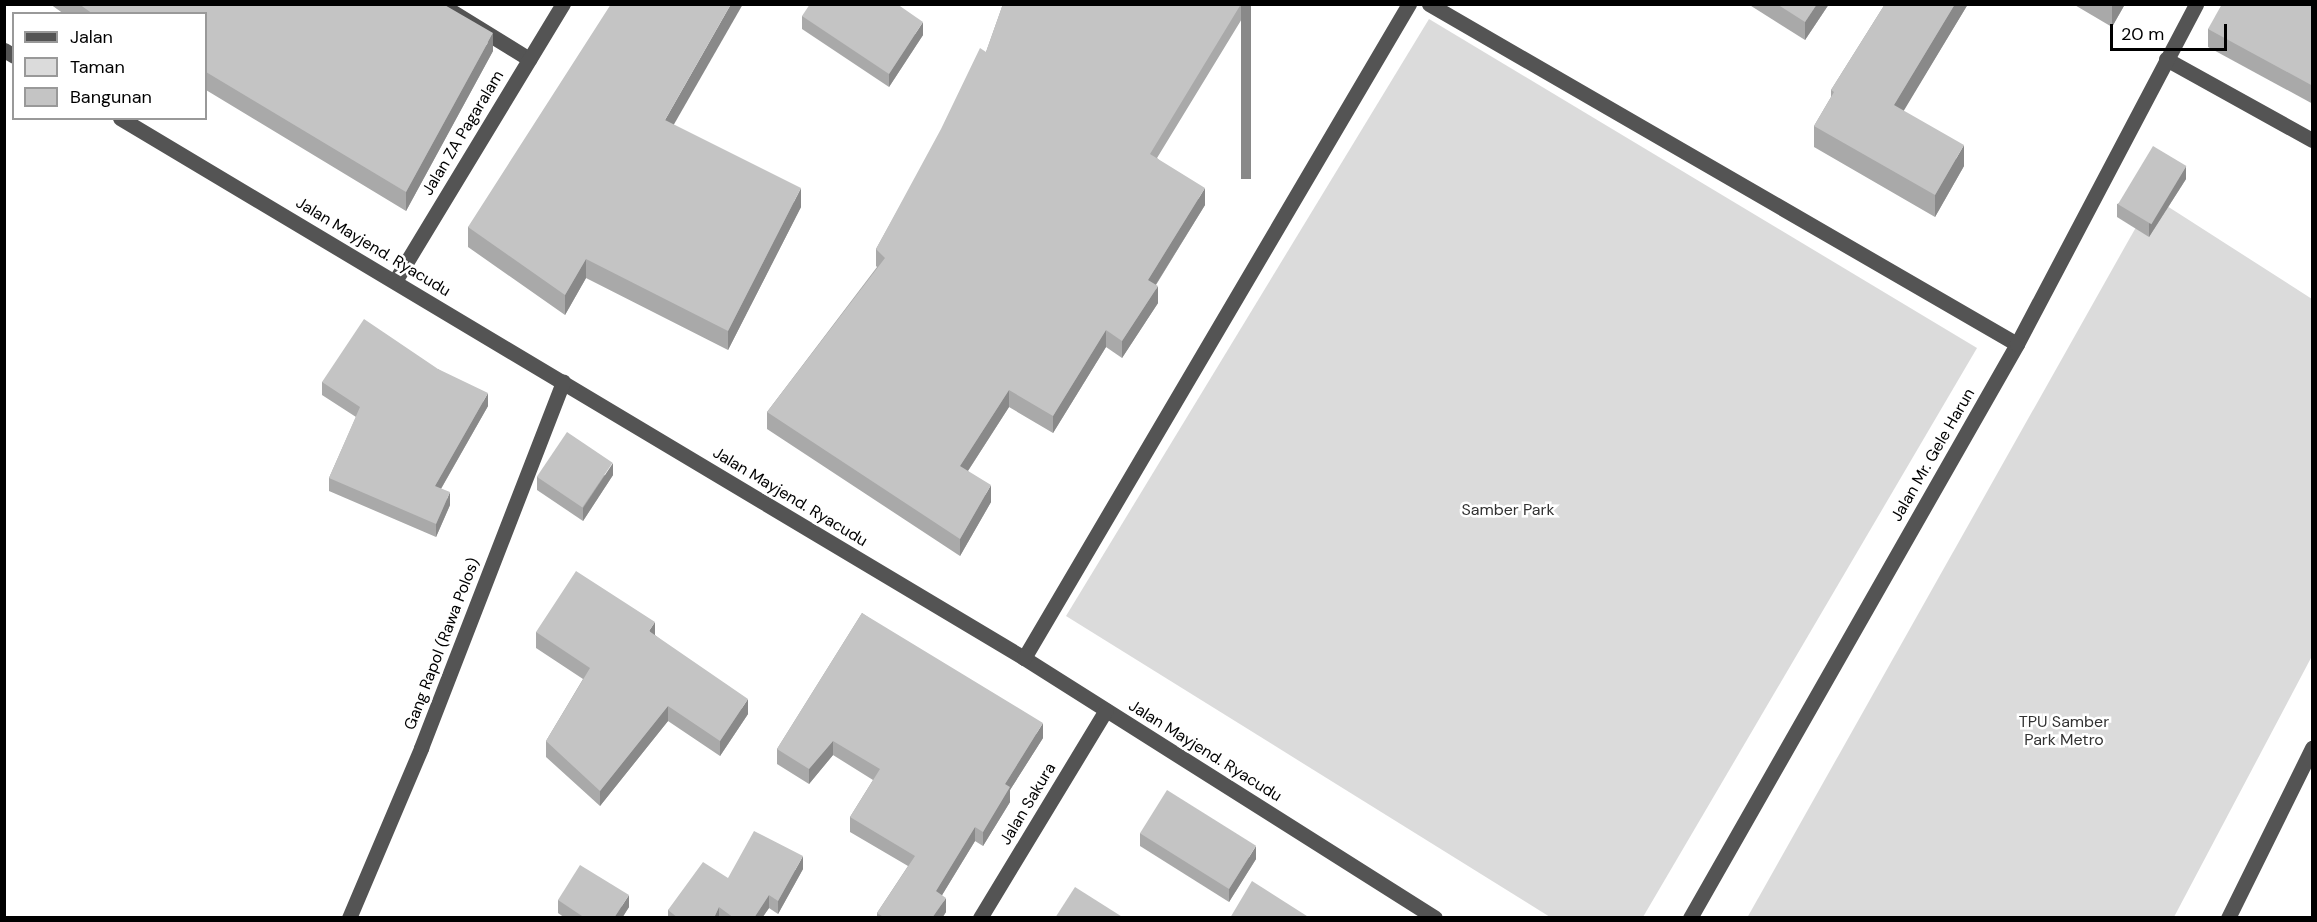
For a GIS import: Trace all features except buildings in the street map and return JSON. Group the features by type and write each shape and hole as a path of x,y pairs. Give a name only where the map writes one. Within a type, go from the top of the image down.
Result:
{"street":[{"path":"440,4 529,59"},
{"name":"Jalan ZA Pagaralam","path":"395,281 563,4"},
{"path":"1024,658 1408,4"},
{"path":"1429,4 2017,344"},
{"name":"Jalan Mr. Gele Harun","path":"1690,918 2017,344 2196,4"},
{"path":"2166,59 2313,140"},
{"name":"Jalan Mayjend. Ryacudu","path":"123,120 1024,658 1435,918"},
{"name":"Gang Rapol (Rawa Polos)","path":"349,918 421,748 563,382"},
{"name":"Jalan Sakura","path":"980,918 1106,710"},
{"path":"2228,918 2313,748"}],"green space":[{"name":"Samber Park","path":"1429,19 1977,348 1643,917 1550,917 1066,616"},
{"name":"TPU Samber Park Metro","path":"2153,197 2312,299 2312,656 2174,917 1747,918"}]}
